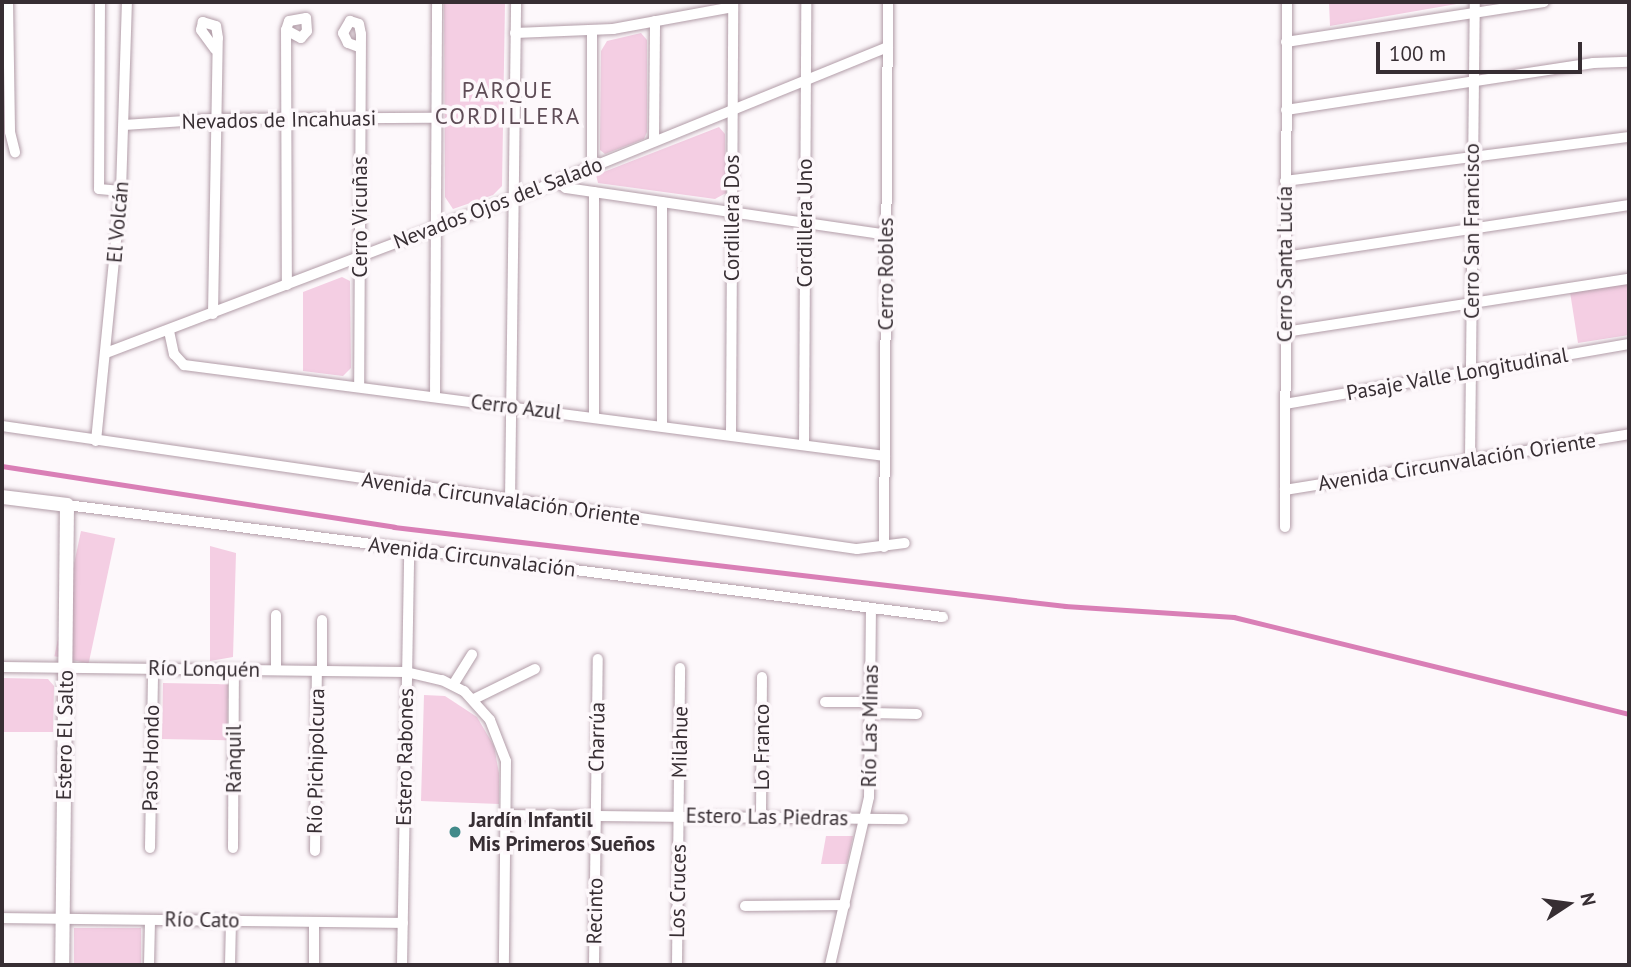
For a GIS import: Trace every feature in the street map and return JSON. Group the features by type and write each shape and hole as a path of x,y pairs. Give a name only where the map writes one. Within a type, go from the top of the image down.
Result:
{"street":[{"path":"8,2 10,132 15,152"},
{"name":"El Volcán","path":"100,2 99,189 121,191"},
{"name":"El Volcán","path":"96,441 121,191 127,2"},
{"path":"435,397 434,118 437,2"},
{"path":"510,500 514,406 516,2"},
{"name":"Cordillera Uno","path":"804,444 806,2"},
{"name":"Cerro Robles","path":"884,547 888,2"},
{"name":"Cerro Santa Lucía","path":"1285,527 1287,2"},
{"path":"1286,42 1474,7 1544,2"},
{"path":"516,33 592,32 654,22 733,4"},
{"name":"Cordillera Dos","path":"731,435 733,4"},
{"name":"Cerro San Francisco","path":"1470,460 1474,7"},
{"path":"654,22 654,142"},
{"path":"286,30 287,285"},
{"path":"592,32 592,167"},
{"name":"Cerro Vicuñas","path":"359,47 359,387"},
{"name":"Nevados Ojos del Salado","path":"106,354 592,167 888,47"},
{"path":"213,314 215,49"},
{"path":"1286,110 1629,62"},
{"name":"Nevados de Incahuasi","path":"124,125 215,119 434,118"},
{"path":"1285,181 1629,137"},
{"path":"556,181 566,188 887,235"},
{"path":"594,192 594,417"},
{"path":"662,202 662,426"},
{"path":"1285,257 1629,205"},
{"path":"1285,332 1472,300 1629,279"},
{"name":"Cerro Azul","path":"169,331 174,354 184,365 885,456"},
{"name":"Pasaje Valle Longitudinal","path":"1286,404 1629,344"},
{"path":"2,426 96,441"},
{"name":"Avenida Circunvalación Oriente","path":"1285,490 1629,435"},
{"name":"Avenida Circunvalación Oriente","path":"96,441 857,549 905,543"},
{"name":"Avenida Circunvalación","path":"2,497 943,617"},
{"name":"Estero El Salto","path":"62,965 67,505"},
{"name":"Estero Rabones","path":"402,965 409,549"},
{"name":"Río Las Minas","path":"830,965 866,818 871,707 871,608"},
{"path":"276,615 276,670"},
{"name":"Río Pichipolcura","path":"315,850 322,620"},
{"path":"453,685 472,655"},
{"name":"Charrúa","path":"596,816 597,659"},
{"name":"Río Lonquén","path":"2,667 406,672 453,685 474,699"},
{"name":"Milahue","path":"679,817 680,668"},
{"name":"Paso Hondo","path":"150,848 153,669"},
{"path":"504,965 506,815 503,747 474,699 535,669"},
{"name":"Ránquil","path":"233,848 234,670"},
{"name":"Lo Franco","path":"761,817 762,677"},
{"path":"825,702 917,713"},
{"name":"Estero Las Piedras","path":"506,815 903,819"},
{"name":"Recinto","path":"594,965 596,816"},
{"name":"Los Cruces","path":"677,965 679,817"},
{"path":"745,906 845,905"},
{"name":"Río Cato","path":"2,918 403,923"},
{"path":"149,965 150,920"},
{"path":"230,965 231,921"},
{"path":"314,922 314,965"}],"shaded area":[{"path":"444,2 505,2 502,186 493,195 453,209 445,197"},
{"path":"1329,2 1468,2 1330,26"},
{"path":"641,33 647,40 647,132 644,139 605,154 600,150 601,51 607,41"},
{"path":"719,127 725,134 726,193 715,199 598,183 596,175"},
{"path":"342,277 350,281 351,368 343,376 303,371 303,292"},
{"path":"1607,285 1629,285 1629,335 1578,343 1570,292"},
{"path":"81,531 115,538 89,663 54,656"},
{"path":"210,546 236,553 233,657 210,661"},
{"path":"2,678 48,679 54,686 53,732 2,732"},
{"path":"163,683 228,684 227,740 162,739"},
{"path":"424,695 445,696 477,717 494,746 499,773 499,804 421,801"},
{"path":"826,836 853,836 847,864 821,864"},
{"path":"74,928 141,928 141,965 74,965"}],"waterway":[{"path":"2,466 394,527 1065,606 1234,617 1629,714"}],"place":[{"name":"Jardín Infantil Mis Primeros Sueños","path":"455,832"}],"district":[{"name":"PARQUE CORDILLERA","path":"508,103"}]}
